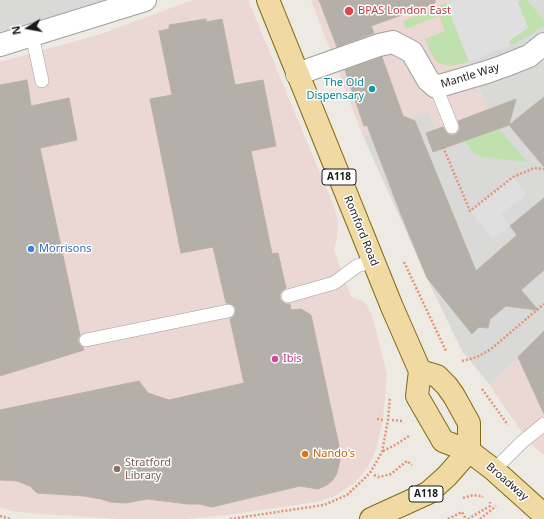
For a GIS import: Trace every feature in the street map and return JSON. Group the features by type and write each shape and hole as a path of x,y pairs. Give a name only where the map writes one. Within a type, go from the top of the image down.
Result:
{"main road":[{"name":"Romford Road","path":"268,0 373,261 420,371"},
{"path":"420,371 437,376 454,396 469,423 469,451 443,441 417,396 420,371"},
{"name":"Broadway","path":"469,451 494,470 544,515"},
{"name":"A118","path":"371,519 428,493 447,476 469,451"}],"street":[{"path":"0,45 145,0"},
{"name":"Mantle Way","path":"297,74 379,45 393,42 412,52 428,80 436,86 504,66 529,56 544,44"}],"lane":[{"path":"32,35 42,81"},
{"path":"436,86 452,127"},
{"path":"288,296 334,283 357,266 373,261"},
{"path":"86,340 228,311"},
{"path":"494,470 521,443 544,424"}],"path":[{"path":"452,127 441,141 470,211 514,177 534,168 544,169"},
{"path":"402,258 446,353"},
{"path":"462,361 477,357 491,349 544,304"},
{"path":"377,419 383,420"},
{"path":"230,519 324,505 347,495 360,484 370,472 382,452 412,434"},
{"path":"374,475 379,477 391,474 407,461 412,465"},
{"path":"458,501 473,495 485,498"},
{"path":"448,519 462,512 467,519 490,506 491,503 488,500"},
{"path":"480,519 494,508"},
{"path":"0,516 11,519"}],"shaded area":[{"path":"0,0 112,0 0,34"},
{"path":"193,0 248,0 334,207 338,221 337,238 334,250 351,297 366,303 372,315 387,374 383,420 376,450 366,470 354,483 335,496 316,502 227,515 186,519 119,519 28,513 11,511 0,507 0,62 98,35"},
{"path":"311,0 446,0 488,110 459,121 460,124 437,133 429,111 363,136"},
{"path":"446,0 544,0 544,332 490,385 462,351 432,289 363,136 429,111 437,133 459,121 488,110"},
{"path":"454,0 517,0 528,28 509,41 510,45 469,62 446,3"},
{"path":"513,177 527,194 501,214 510,226 493,240 470,211"},
{"path":"544,332 544,455 530,443 490,385"}],"green space":[{"path":"523,0 527,0 544,21 544,25 530,35 510,45 509,41 528,28 518,3"},
{"path":"446,3 469,62 451,66 438,63 432,55 425,39 445,31 439,16 408,28 405,27 403,21"},
{"path":"499,129 527,162 485,157 474,154 465,141"}],"building":[{"name":"BPAS London East","path":"319,0 435,0 435,3 371,26 374,33 337,47"},
{"path":"206,19 206,22 222,19 235,85 263,80 276,146 251,151 272,254 278,253 286,288 280,294 280,299 286,304 290,304 291,310 301,309 311,315 339,446 340,460 337,473 333,480 327,485 318,489 300,486 212,507 199,504 147,499 126,503 110,502 84,496 37,493 30,486 17,481 0,480 0,410 139,381 148,393 169,400 244,383 230,319 235,314 236,309 231,304 226,303 213,247 181,253 150,99 172,95 159,31 169,29 169,25"},
{"path":"382,57 403,116 415,121 476,271 517,235 510,226 544,198 544,270 521,290 538,310 506,306 490,319 488,328 479,327 472,334 427,278 367,125 364,126 345,70"},
{"name":"Morrisons","path":"27,80 31,106 69,98 77,140 40,148 80,335 78,342 84,350 0,376 0,85"},
{"path":"544,97 544,167 509,125"},
{"path":"516,99 509,125 433,152 426,133 443,127 450,135 455,135 460,129 458,121"},
{"path":"544,331 544,414 518,357"}],"place":[{"name":"BPAS London East","path":"349,11"},
{"name":"The Old Dispensary","path":"372,89"},
{"name":"Morrisons","path":"31,249"},
{"name":"Ibis","path":"275,359"},
{"name":"Nando's","path":"305,454"},
{"name":"Stratford Library","path":"117,469"}]}
